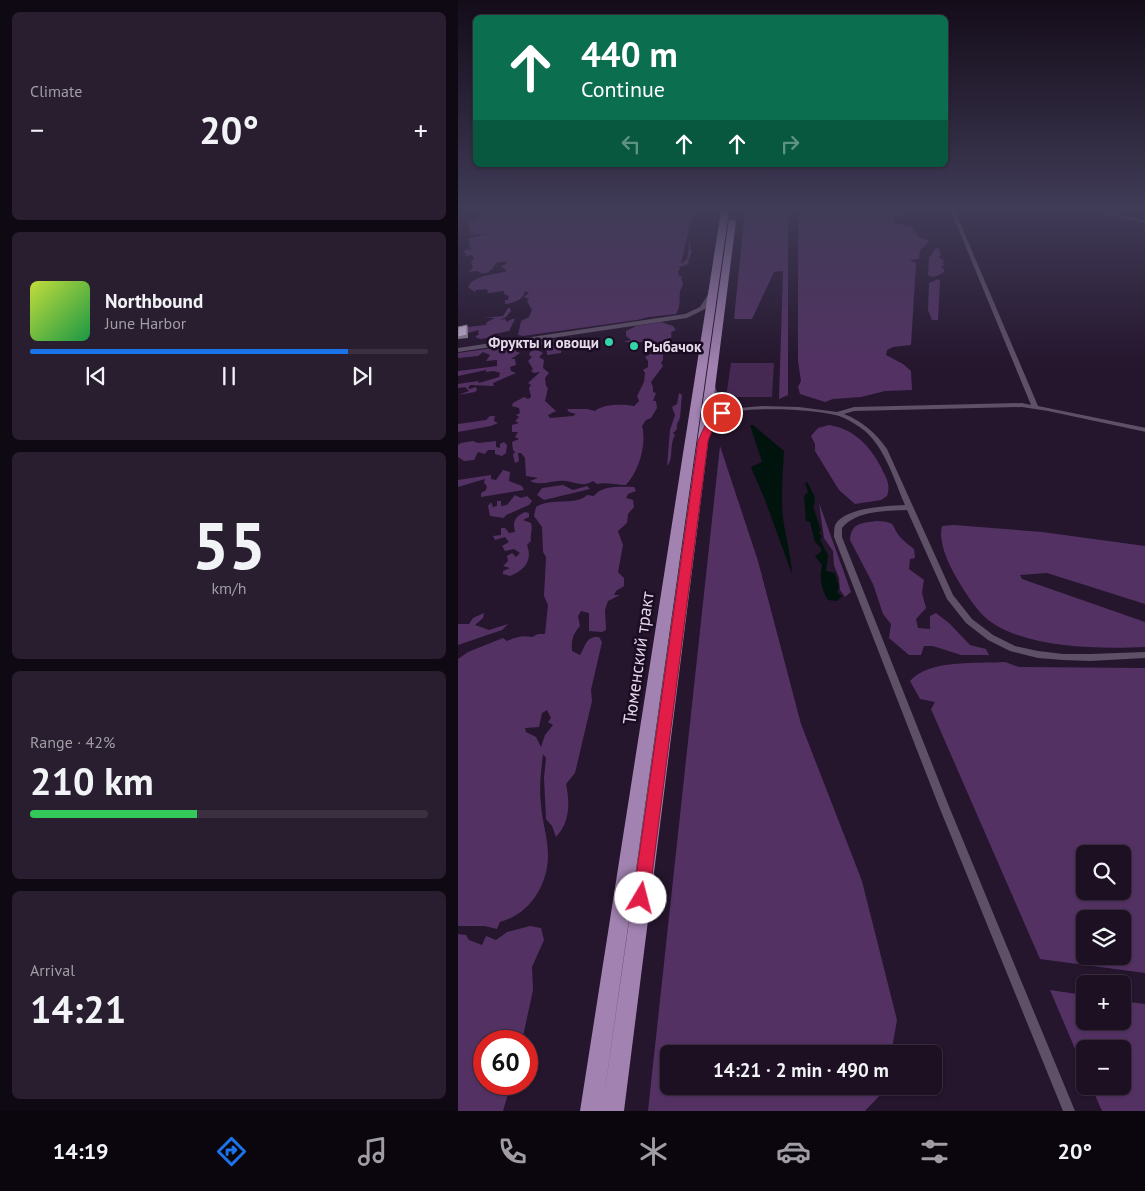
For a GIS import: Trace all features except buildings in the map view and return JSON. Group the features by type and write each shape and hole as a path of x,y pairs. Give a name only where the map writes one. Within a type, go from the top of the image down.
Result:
{"main road":[{"name":"Тюменский тракт","path":"591,1111 717,263"},
{"name":"Тюменский тракт","path":"613,1111 726,263"}],"street":[{"path":"974,263 1034,406"},
{"path":"458,350 686,316 696,313 706,306 714,286"},
{"path":"686,316 703,321 706,334"},
{"path":"710,382 715,397 719,402 727,406 745,409"},
{"path":"839,413 847,410 865,409 1034,406 1146,430"},
{"path":"703,441 714,417 727,411 745,409 812,409 839,413 859,423 880,442 888,456 950,597 964,615 997,642 1020,652 1047,657 1146,655"},
{"path":"910,507 862,512 848,516 838,527 838,537 1069,1111"}],"shaded area":[{"path":"471,263 497,263 486,273 468,272 473,268"},
{"path":"740,263 788,263 788,395 779,399 783,271 774,272 752,319 734,319"},
{"path":"798,263 916,263 911,345 893,347 887,350 886,355 903,364 911,371 912,390 885,391 861,397 833,399 825,402 800,394 798,387 801,381 798,361"},
{"path":"929,263 943,263 944,265 940,267 944,269 944,272 932,277 928,275"},
{"path":"506,264 689,264 679,267 679,276 683,276 681,278 683,283 680,291 679,308 676,314 523,336 518,335 521,321 529,317 532,310 527,301 529,299 524,297 529,293 525,291 520,299 505,304 505,300 508,300 509,296 504,294 504,291 488,293 487,289 476,290 475,292 468,287 479,278 507,271 501,266"},
{"path":"940,280 938,320 932,320 928,310 929,283"},
{"path":"508,308 511,311 506,317 499,320 505,319 507,322 515,319 509,331 494,334 494,337 480,339 475,337 479,334 479,330 468,333 468,327 486,325 487,322 495,318 484,318 503,316"},
{"path":"661,322 673,326 676,330 671,332 670,344 663,353 661,363 663,366 651,382 653,392 656,393 653,401 656,401 657,408 651,418 646,420 642,426 643,449 631,479 626,485 597,484 593,481 583,484 566,481 534,483 530,481 538,478 526,476 525,458 521,453 518,453 519,461 515,463 513,455 515,452 512,442 519,439 515,437 518,432 512,432 512,425 519,423 515,421 519,417 516,415 520,413 519,408 512,406 513,403 524,397 528,399 531,397 529,388 531,385 528,383 540,372 534,373 531,371 533,369 528,361 532,357 529,355 533,350 532,347 543,353 539,357 544,360 543,368 549,373 545,378 548,388 545,401 556,411 548,415 550,418 573,416 576,414 569,412 567,409 595,411 613,405 634,406 639,401 637,396 644,382 645,373 643,370 648,367 648,361 645,357 652,353 650,350 652,346 651,342 623,342 631,340 626,336 626,331 636,326"},
{"path":"551,339 567,341 562,344 561,353 547,355 543,345 538,344 540,341"},
{"path":"515,346 517,349 515,351 520,353 511,359 515,359 516,365 510,367 511,371 516,373 493,383 494,386 470,385 468,388 476,387 477,390 458,395 469,391 465,387 458,388 458,384 478,381 479,383 499,377 500,373 494,371 486,372 486,370 458,376 458,371 497,366 497,360 486,361 490,355 483,352 478,356 458,358 458,353"},
{"path":"731,363 774,363 772,397 726,397"},
{"path":"679,393 682,395 680,417 677,429 673,433 675,435 667,466 670,430 675,415 672,407 677,404"},
{"path":"490,416 495,416 494,421 498,423 458,432 458,424 486,420"},
{"path":"750,425 753,425 784,451 782,507 792,574 751,467 762,462"},
{"path":"829,425 846,430 866,445 881,467 887,481 887,496 881,500 855,504 839,490 815,451 815,444 811,436 818,428"},
{"path":"473,441 478,443 496,441 496,447 500,448 500,444 504,442 507,445 506,453 502,456 495,454 495,450 488,450 485,454 478,452 474,460 464,461 458,457 458,445"},
{"path":"720,446 758,561 801,724 862,881 897,1020 893,1045 660,1045 660,1095 880,1095 865,1111 648,1111"},
{"path":"503,470 510,472 509,481 522,486 524,490 481,497 481,493 486,490 487,486 484,483 485,479 458,487 458,480 491,475 491,479 496,480"},
{"path":"807,482 815,501 813,507 821,530 819,533 822,536 820,540 828,555 826,571 835,573 839,587 837,592 842,596 837,601 828,600 822,588 822,565 815,556 821,552 821,548 815,542 810,522 806,521 804,496 808,492 805,483"},
{"path":"563,485 573,490 587,486 590,489 544,500 537,495 542,488"},
{"path":"634,487 636,491 628,494 626,498 633,500 634,507 628,514 627,523 618,531 623,545 618,572 624,578 624,586 616,591 614,595 620,595 608,601 605,610 606,630 602,632 589,631 589,613 581,611 578,616 580,626 572,640 572,651 580,655 591,638 599,637 602,642 591,690 592,701 575,773 566,784 568,812 564,825 556,837 552,826 546,819 544,778 546,758 543,754 540,798 548,855 545,877 541,887 528,905 511,918 500,922 497,929 485,926 458,926 458,659 468,652 503,638 507,641 513,638 545,634 548,605 544,596 546,557 543,552 542,527 534,516 536,507 549,502 577,500 587,495 594,496 597,492 607,488","holes":["547,710 551,718 548,722 553,725 545,735 541,747 536,737 526,732 525,728 539,727 542,713"]},
{"path":"515,495 521,498 527,496 532,501 529,505 506,515 504,518 490,516 488,506 491,502 493,507 497,506 497,501 501,501 501,506 507,505"},
{"path":"819,503 851,592 845,597 840,590 833,551 824,538"},
{"path":"525,512 529,513 529,517 523,520 531,523 532,527 531,541 527,545 529,551 528,560 523,568 515,574 510,576 503,574 503,571 510,568 503,566 508,561 507,556 512,553 516,557 520,553 514,549 505,551 502,546 509,542 505,537 495,540 493,536 501,535 501,528 505,528 509,533 515,532 514,525 516,519"},
{"path":"877,521 888,522 893,525 901,538 914,549 915,558 910,559 909,569 924,580 922,593 926,608 916,619 918,628 930,629 930,616 936,613 949,623 970,645 986,649 989,655 961,655 933,646 924,646 921,655 909,655 889,638 891,624 883,614 873,584 850,540 853,530 859,524"},
{"path":"954,525 1042,532 1145,546 1145,604 1047,573 1020,575 1022,579 1145,622 1145,647 1087,647 1045,642 1025,638 991,622 967,595 947,559 941,539 942,526"},
{"path":"484,613 483,618 475,625 489,630 508,624 502,630 458,645 458,624 469,624 473,618"},
{"path":"1005,662 1019,667 1145,668 1145,973 1085,965 1131,965 1131,910 1076,910 1076,964 1040,959 931,709 935,702 920,699 910,681 918,674 929,669 968,663"},
{"path":"530,926 541,928 544,940 532,967 533,990 524,1030 473,1030 473,1095 508,1095 503,1111 458,1111 458,934 466,935 469,940 482,945 486,936 496,940 507,932"},
{"path":"1050,990 1076,994 1076,1030 1131,1030 1131,1002 1145,1004 1145,1111 1102,1111 1095,1095 1131,1095 1131,1040 1076,1040 1076,1051"}],"place":[{"name":"Фрукты и овощи","path":"609,342"},
{"name":"Рыбачок","path":"634,346"}],"route":[{"path":"641,898 703,441 710,422 714,417 722,413"}]}
